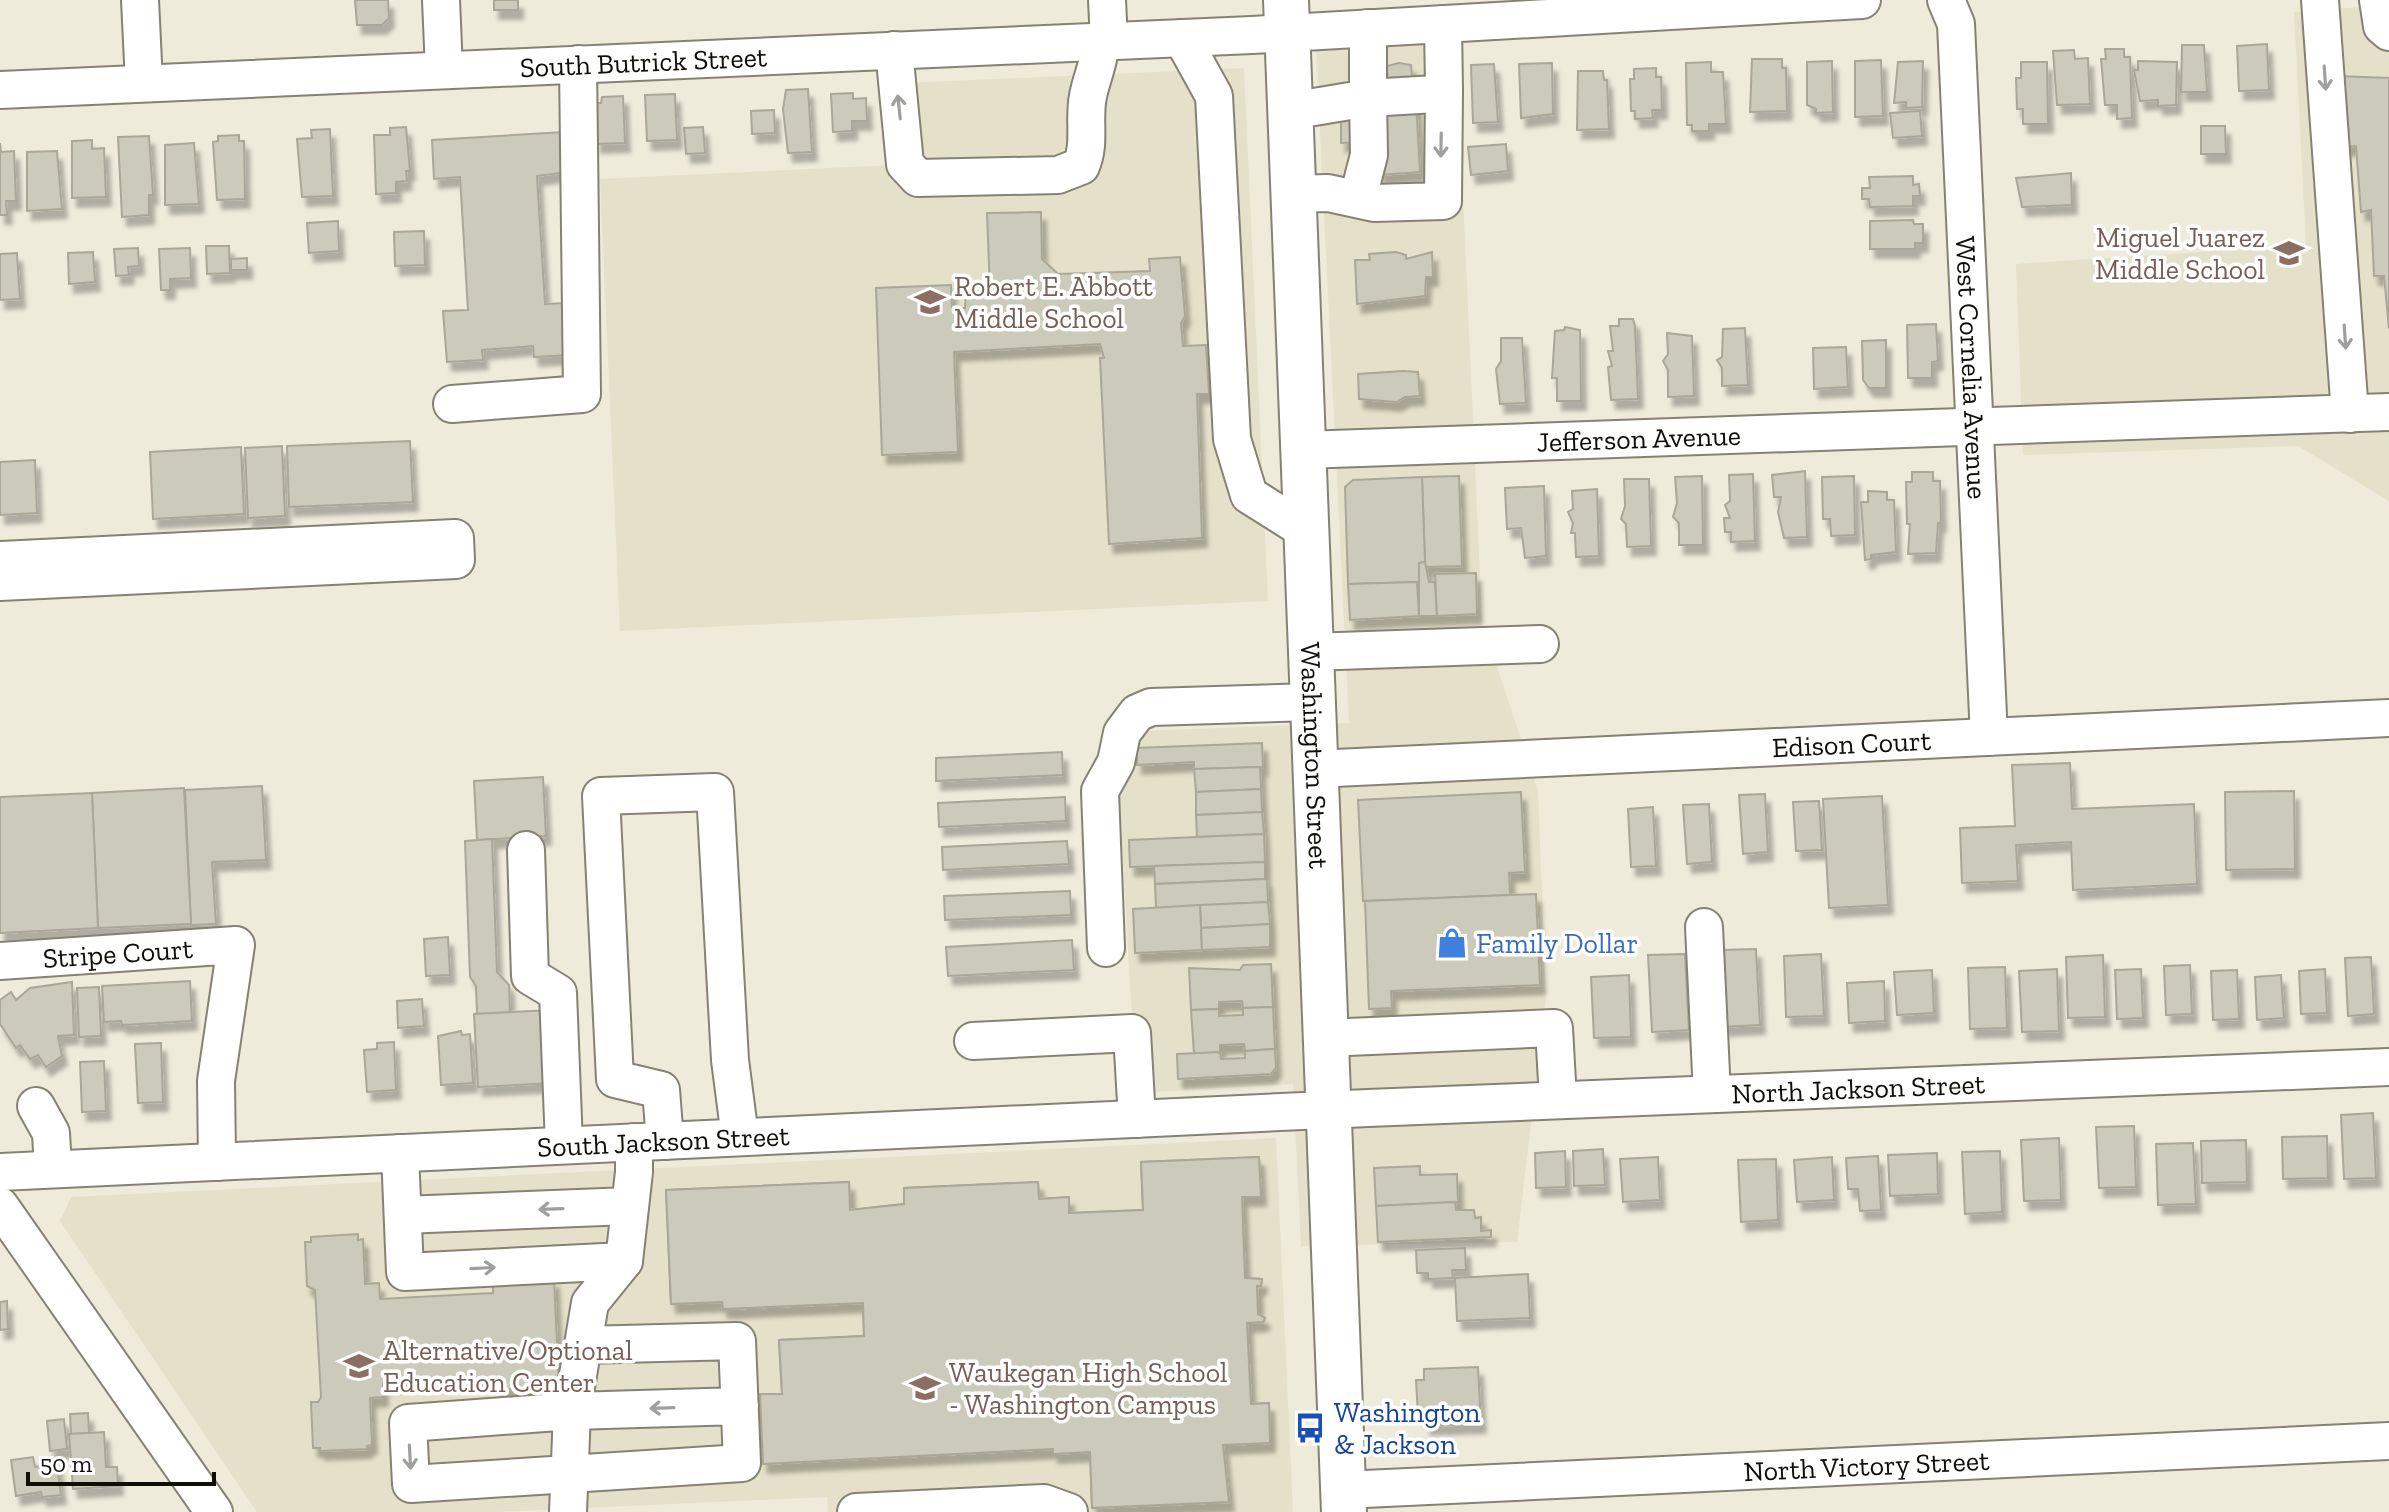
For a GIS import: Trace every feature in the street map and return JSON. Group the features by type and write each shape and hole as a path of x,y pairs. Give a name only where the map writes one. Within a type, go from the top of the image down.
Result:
{"main road":[{"name":"Washington Street","path":"1286,16 1341,1506"}],"street":[{"path":"140,0 144,83"},
{"path":"441,0 444,70"},
{"path":"894,50 905,164 918,178 940,180 1058,175 1081,166 1086,154 1088,96 1105,41 1107,0"},
{"name":"South Butrick Street","path":"0,90 1182,38 1286,16 1368,28 1457,15 1619,6 1862,0"},
{"name":"West Cornelia Avenue","path":"1946,0 1956,24 1989,737"},
{"path":"2320,0 2350,414"},
{"path":"2378,0 2382,26 2389,32"},
{"path":"1293,194 1328,193 1374,203 1443,201 1444,90 1457,15"},
{"path":"1358,198 1369,155 1368,28"},
{"path":"1182,38 1214,96 1232,439 1249,495 1306,531"},
{"path":"452,404 582,394 578,64"},
{"path":"1290,111 1368,98 1436,94 1444,90"},
{"name":"Jefferson Avenue","path":"1303,450 2389,412"},
{"path":"0,560 455,538 456,560 0,582"},
{"path":"1310,652 1540,644"},
{"path":"1106,948 1100,791 1116,762 1122,733 1137,713 1151,707 1312,702"},
{"name":"Edison Court","path":"1314,769 2389,718"},
{"path":"568,1512 572,1411 590,1303 624,1261 634,1172 650,1141 661,1090 615,1079 601,796 715,792 730,1060 740,1137"},
{"path":"526,850 530,976 558,993 564,1145"},
{"path":"1704,927 1712,1094"},
{"name":"Stripe Court","path":"0,961 236,945 216,1081 217,1162"},
{"path":"1325,1038 1554,1028 1558,1100"},
{"path":"973,1041 1132,1033 1137,1119"},
{"name":"North Jackson Street","path":"1328,1110 2389,1067"},
{"path":"36,1106 51,1133 53,1169"},
{"name":"South Jackson Street","path":"0,1172 1328,1110"},
{"path":"400,1153 405,1272 624,1261"},
{"path":"0,1206 214,1512"},
{"path":"403,1215 629,1206"},
{"path":"583,1345 737,1341 740,1406 742,1463 411,1484 408,1423 572,1411 740,1406"},
{"name":"North Victory Street","path":"1341,1506 2389,1441"},
{"path":"856,1512 1044,1503 1069,1512"}],"shaded area":[{"name":"Miguel Juarez Middle School","path":"2389,5 2389,501 2298,446 2023,455 2016,264 2306,245 2294,12"},
{"path":"1456,41 1482,621 1538,791 1546,998 1517,1242 1301,1246 1293,1084 1136,1093 1116,732 1349,723 1316,51"},
{"name":"Robert E. Abbott Middle School","path":"1244,68 1268,601 620,631 600,179 892,165 884,84"},
{"name":"Waukegan High School - Washington Campus","path":"1276,1138 1293,1512 828,1512 827,1497 496,1512 257,1512 60,1221 71,1197"}],"building":[{"path":"355,0 388,0 389,18 382,25 357,25"},
{"path":"494,0 518,0 518,10 494,10"},
{"path":"2267,44 2269,90 2239,91 2237,46"},
{"path":"2182,45 2204,45 2207,92 2181,92"},
{"path":"2105,49 2124,49 2124,57 2130,57 2132,118 2117,119 2117,105 2105,105 2101,59 2106,59"},
{"path":"2074,50 2075,59 2088,58 2090,104 2057,105 2053,51"},
{"path":"1752,59 1782,59 1782,68 1786,68 1787,111 1750,112"},
{"path":"1881,60 1883,116 1855,117 1855,61"},
{"path":"1832,61 1833,112 1816,113 1816,109 1807,105 1807,62"},
{"path":"1923,61 1922,107 1906,108 1906,102 1894,103 1898,62"},
{"path":"2138,61 2177,62 2176,105 2158,106 2158,100 2140,101 2134,70 2138,70"},
{"path":"1711,62 1711,72 1723,72 1726,124 1709,124 1709,131 1692,131 1692,125 1687,125 1686,63"},
{"path":"2021,62 2047,62 2048,124 2023,124 2023,109 2017,109 2016,78 2021,78"},
{"path":"1399,63 1411,65 1413,88 1388,90 1387,66"},
{"path":"1552,63 1553,114 1521,118 1519,64"},
{"path":"1494,64 1498,122 1473,123 1471,65"},
{"path":"1656,68 1656,77 1661,77 1662,110 1652,110 1653,118 1635,119 1635,111 1631,111 1630,79 1634,79 1634,69"},
{"path":"1578,71 1603,71 1604,80 1607,80 1609,129 1577,130"},
{"path":"2337,76 2389,78 2389,329 2384,276 2374,276 2371,210 2361,212 2356,146 2344,147"},
{"path":"808,89 812,152 788,153 783,109 786,90"},
{"path":"853,93 853,99 866,98 867,121 852,121 852,131 833,132 831,94"},
{"path":"675,94 677,140 647,141 645,95"},
{"path":"623,96 625,143 596,144 595,103 601,103 602,97"},
{"path":"1416,101 1420,172 1379,175 1375,103"},
{"path":"774,110 775,133 752,134 751,111"},
{"path":"1920,111 1922,136 1893,138 1890,113"},
{"path":"1341,118 1364,118 1365,142 1341,143"},
{"path":"2201,126 2225,126 2226,154 2201,154"},
{"path":"406,127 410,171 406,171 407,181 396,182 396,193 376,194 374,135 390,135 390,128"},
{"path":"703,127 705,153 686,154 684,128"},
{"path":"330,129 333,196 302,197 297,139 312,138 311,130"},
{"path":"564,132 567,172 537,176 545,304 568,303 571,355 534,357 533,346 482,350 483,360 447,362 443,311 468,310 460,177 434,179 432,140"},
{"path":"239,135 239,141 244,141 245,199 217,200 213,142 218,141 218,136"},
{"path":"149,136 153,195 149,195 149,215 122,217 118,137"},
{"path":"92,140 92,149 104,148 106,197 72,198 72,141"},
{"path":"0,143 1,152 14,151 16,201 6,201 7,215 0,215"},
{"path":"194,143 199,204 165,205 165,145"},
{"path":"1506,144 1508,171 1471,175 1468,147"},
{"path":"57,151 62,209 27,211 27,152"},
{"path":"2071,173 2072,205 2022,207 2016,178"},
{"path":"1913,176 1913,185 1919,184 1920,196 1913,196 1913,206 1870,207 1869,199 1862,199 1862,188 1870,188 1869,177"},
{"name":"Robert E. Abbott Middle School","path":"1041,212 1042,259 1058,274 1150,271 1149,259 1180,257 1185,316 1181,323 1183,346 1206,345 1209,394 1197,394 1202,538 1109,544 1100,358 1104,358 1100,344 954,352 958,452 882,455 876,288 951,285 952,308 965,308 966,292 990,291 987,213"},
{"path":"1913,220 1914,224 1923,224 1923,243 1915,243 1915,249 1870,249 1870,221"},
{"path":"338,221 339,251 309,253 307,223"},
{"path":"424,231 425,265 395,266 394,232"},
{"path":"206,246 229,246 230,273 207,274"},
{"path":"138,248 139,266 128,267 129,275 116,276 114,249"},
{"path":"190,248 191,278 170,279 170,290 161,290 159,249"},
{"path":"93,252 95,282 69,284 68,253"},
{"path":"1396,252 1406,255 1406,259 1432,252 1433,277 1426,277 1425,296 1357,304 1355,260 1370,260 1369,254"},
{"path":"17,253 20,299 0,300 0,254"},
{"path":"247,258 247,270 231,270 231,259"},
{"path":"1619,319 1633,319 1635,326 1638,399 1611,400 1608,367 1612,366 1608,351 1613,351 1610,326 1619,326"},
{"path":"1936,324 1938,361 1932,362 1932,378 1908,378 1907,325"},
{"path":"1565,327 1580,330 1581,401 1557,401 1557,378 1552,378 1555,331 1564,330"},
{"path":"1745,328 1748,385 1722,386 1722,368 1717,360 1722,357 1723,329"},
{"path":"1667,333 1692,336 1694,396 1668,397 1668,370 1663,361 1668,354"},
{"path":"1501,338 1522,338 1526,403 1500,404 1496,369 1501,361"},
{"path":"1886,340 1886,388 1869,388 1863,380 1862,341"},
{"path":"1846,347 1848,387 1814,389 1813,348"},
{"path":"1418,372 1420,396 1405,397 1397,402 1359,399 1358,374"},
{"path":"410,441 413,502 289,507 287,446"},
{"path":"282,446 285,516 248,518 245,448"},
{"path":"241,447 244,514 153,519 150,452"},
{"path":"35,460 37,513 0,515 0,462"},
{"path":"1805,471 1807,537 1784,538 1778,512 1781,497 1774,497 1772,475"},
{"path":"1912,472 1933,472 1933,481 1940,481 1941,523 1938,523 1936,553 1908,554 1910,524 1907,524 1906,482 1912,482"},
{"path":"1753,474 1755,541 1731,542 1731,532 1725,532 1724,518 1730,518 1725,505 1730,501 1729,475"},
{"path":"1459,476 1462,566 1425,567 1422,477"},
{"path":"1702,476 1703,545 1679,545 1679,523 1673,517 1677,503 1675,477"},
{"path":"1854,476 1855,535 1831,536 1830,519 1823,519 1822,477"},
{"path":"1422,477 1425,562 1419,563 1420,582 1348,584 1345,487 1353,480"},
{"path":"1624,479 1649,479 1651,546 1627,547 1626,524 1621,519 1625,506"},
{"path":"1544,486 1546,556 1525,558 1521,528 1507,529 1505,488"},
{"path":"1597,489 1599,556 1576,557 1575,533 1571,533 1573,523 1568,512 1573,509 1572,491"},
{"path":"1868,491 1887,492 1887,500 1894,500 1896,552 1871,555 1871,559 1865,560 1861,502 1868,502"},
{"path":"1425,562 1429,582 1435,582 1437,616 1419,616 1419,563"},
{"path":"1476,573 1477,614 1437,616 1435,574"},
{"path":"1417,582 1419,616 1350,620 1348,584"},
{"path":"1262,743 1263,767 1194,769 1194,762 1137,765 1137,748"},
{"path":"1062,752 1063,775 936,781 936,758"},
{"path":"2070,763 2072,809 2194,804 2197,884 2073,890 2071,842 2016,845 2018,881 1962,883 1960,828 2015,826 2012,765"},
{"path":"1260,767 1261,789 1196,792 1194,769"},
{"path":"543,777 546,836 477,840 474,781"},
{"path":"262,786 266,860 212,862 216,924 191,925 185,790"},
{"path":"184,788 191,924 98,928 92,793"},
{"path":"1261,789 1262,812 1196,815 1196,792"},
{"path":"2294,791 2295,869 2226,870 2225,792"},
{"path":"1521,792 1525,872 1509,873 1510,895 1363,901 1358,800"},
{"path":"92,793 98,928 0,933 0,797"},
{"path":"1765,794 1768,852 1743,854 1739,795"},
{"path":"1882,796 1888,905 1829,908 1823,799"},
{"path":"1065,797 1066,821 939,827 938,803"},
{"path":"1819,801 1822,850 1796,851 1793,802"},
{"path":"1709,804 1712,862 1687,864 1683,805"},
{"path":"1653,807 1656,866 1631,867 1628,809"},
{"path":"1262,812 1264,834 1197,837 1196,815"},
{"path":"1264,834 1265,862 1130,867 1129,840"},
{"path":"492,839 497,972 509,985 510,1013 477,1014 476,986 470,977 465,841"},
{"path":"1067,841 1069,864 943,870 942,847"},
{"path":"1265,862 1265,879 1155,884 1154,866"},
{"path":"1267,879 1268,902 1156,908 1155,884"},
{"path":"1070,891 1071,915 945,920 944,896"},
{"name":"Family Dollar","path":"1536,894 1540,985 1391,991 1392,1008 1369,1009 1365,901"},
{"path":"1268,902 1270,924 1201,928 1200,905"},
{"path":"1200,905 1202,950 1135,953 1133,909"},
{"path":"1270,924 1270,947 1202,950 1201,928"},
{"path":"448,937 450,975 426,976 424,939"},
{"path":"1072,940 1074,970 948,976 946,947"},
{"path":"1756,949 1760,1025 1722,1027 1719,950"},
{"path":"1685,954 1689,1030 1652,1032 1648,955"},
{"path":"1821,954 1824,1016 1786,1017 1784,956"},
{"path":"2103,955 2105,1017 2068,1018 2066,957"},
{"path":"2371,957 2374,1014 2348,1016 2345,958"},
{"path":"1271,964 1273,1007 1243,1008 1242,1001 1219,1002 1219,1009 1191,1010 1189,968 1240,970 1243,965"},
{"path":"2190,965 2192,1014 2166,1015 2164,966"},
{"path":"2005,967 2007,1028 1970,1029 1968,968"},
{"path":"2057,969 2059,1031 2022,1032 2019,971"},
{"path":"2141,969 2143,1018 2117,1019 2115,970"},
{"path":"2325,969 2327,1013 2301,1014 2299,971"},
{"path":"1932,970 1934,1013 1897,1015 1894,972"},
{"path":"2237,970 2239,1019 2213,1020 2211,971"},
{"path":"1629,975 1631,1037 1594,1038 1591,977"},
{"path":"2281,975 2284,1018 2257,1020 2255,977"},
{"path":"190,981 192,1021 122,1025 121,1021 104,1022 102,986"},
{"path":"1884,981 1885,1021 1849,1023 1847,983"},
{"path":"72,982 74,1035 58,1036 62,1056 46,1067 38,1055 30,1059 20,1045 16,1048 0,1024 0,1000 11,992 16,1000 30,988"},
{"path":"99,987 101,1036 79,1037 77,988"},
{"path":"422,999 424,1026 398,1028 397,1001"},
{"path":"1273,1007 1275,1049 1245,1051 1244,1044 1220,1045 1220,1052 1194,1054 1191,1010 1219,1009 1219,1016 1243,1015 1243,1008"},
{"path":"551,1010 555,1083 478,1087 474,1014"},
{"path":"461,1031 462,1035 470,1034 473,1083 441,1085 438,1036"},
{"path":"394,1042 396,1090 367,1092 364,1050 377,1049 377,1043"},
{"path":"161,1043 163,1102 138,1103 135,1044"},
{"path":"1275,1049 1276,1068 1271,1074 1178,1079 1177,1054 1220,1052 1221,1059 1245,1058 1245,1051"},
{"path":"104,1061 106,1111 82,1112 80,1062"},
{"path":"2373,1113 2376,1178 2344,1179 2341,1115"},
{"path":"2134,1126 2136,1187 2099,1188 2096,1127"},
{"path":"2327,1136 2328,1178 2283,1179 2282,1137"},
{"path":"2059,1138 2061,1200 2024,1201 2021,1140"},
{"path":"2246,1140 2247,1182 2202,1183 2201,1141"},
{"path":"2193,1143 2196,1204 2158,1205 2156,1144"},
{"path":"1603,1149 1605,1185 1574,1186 1573,1151"},
{"path":"1565,1151 1566,1187 1536,1188 1535,1153"},
{"path":"2000,1151 2002,1212 1965,1214 1962,1152"},
{"path":"1937,1153 1938,1194 1890,1196 1888,1155"},
{"path":"1878,1156 1881,1210 1860,1211 1858,1189 1848,1189 1846,1158"},
{"name":"Waukegan High School - Washington Campus","path":"1259,1157 1261,1197 1242,1197 1245,1278 1262,1279 1261,1286 1257,1286 1258,1314 1265,1318 1263,1322 1247,1323 1251,1404 1269,1403 1270,1443 1223,1445 1229,1502 1092,1508 1090,1452 1053,1454 1053,1449 763,1464 760,1394 782,1394 779,1340 864,1336 863,1303 723,1309 722,1302 671,1304 666,1190 849,1182 850,1210 904,1204 904,1188 1038,1182 1039,1199 1069,1197 1069,1213 1143,1210 1141,1162","holes":["1127,1283 1131,1368 1075,1370 1075,1365 1095,1366 1093,1346 1074,1349 1071,1286"]},
{"name":"Waukegan High School - Washington Campus","path":"1259,1157 1261,1197 1242,1197 1245,1278 1262,1279 1261,1286 1257,1286 1258,1314 1265,1318 1263,1322 1247,1323 1251,1404 1269,1403 1270,1443 1223,1445 1229,1502 1092,1508 1090,1452 1053,1454 1053,1449 763,1464 760,1394 782,1394 779,1340 864,1336 863,1303 723,1309 722,1302 671,1304 666,1190 849,1182 850,1210 904,1204 904,1188 1038,1182 1039,1199 1069,1197 1069,1213 1143,1210 1141,1162"},
{"path":"1658,1157 1660,1200 1623,1202 1620,1159"},
{"path":"1832,1157 1834,1200 1797,1202 1794,1160"},
{"path":"1776,1159 1778,1220 1741,1222 1738,1160"},
{"path":"1420,1166 1420,1175 1457,1174 1458,1202 1376,1206 1374,1168"},
{"path":"1455,1202 1456,1210 1474,1210 1475,1218 1481,1217 1481,1231 1491,1230 1491,1237 1378,1242 1376,1206"},
{"name":"Alternative/Optional Education Center","path":"358,1234 358,1240 363,1239 365,1284 379,1283 380,1299 493,1293 493,1282 554,1279 559,1387 496,1390 495,1378 383,1383 383,1397 370,1398 372,1445 367,1449 320,1451 320,1448 313,1448 311,1402 318,1402 321,1397 315,1290 307,1286 305,1242 311,1242 311,1237"},
{"path":"1465,1248 1466,1270 1452,1270 1453,1278 1428,1279 1428,1273 1417,1273 1416,1250"},
{"path":"1528,1274 1530,1318 1457,1321 1455,1278"},
{"path":"7,1301 8,1329 0,1330 0,1302"},
{"path":"1478,1367 1481,1424 1426,1426 1425,1415 1418,1416 1416,1380 1424,1380 1424,1369"},
{"path":"88,1413 89,1433 71,1434 70,1414"},
{"path":"64,1419 67,1449 50,1451 47,1421"},
{"path":"104,1432 106,1467 117,1467 118,1486 73,1489 69,1434"},
{"path":"33,1457 35,1467 57,1464 61,1495 42,1497 41,1492 16,1496 11,1460"}],"place":[{"name":"Miguel Juarez Middle School","path":"2289,253"},
{"name":"Robert E. Abbott Middle School","path":"930,302"},
{"name":"Family Dollar","path":"1452,943"},
{"name":"Alternative/Optional Education Center","path":"359,1366"},
{"name":"Waukegan High School - Washington Campus","path":"925,1388"},
{"name":"Washington & Jackson","path":"1310,1428"}]}
